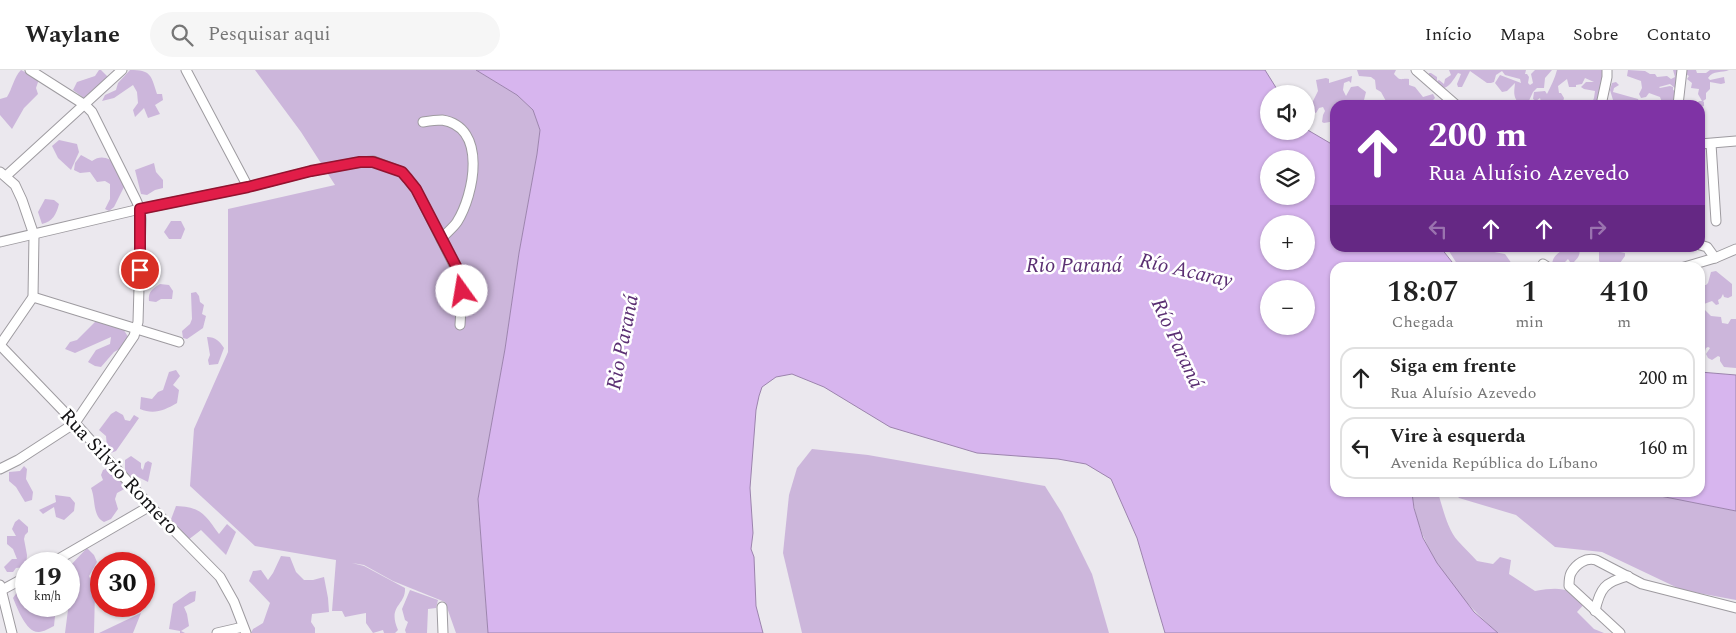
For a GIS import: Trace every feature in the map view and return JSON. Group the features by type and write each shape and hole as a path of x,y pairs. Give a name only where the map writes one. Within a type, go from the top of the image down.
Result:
{"street":[{"path":"0,469 18,460 75,423 138,328 140,209 100,124 85,105 30,70"},
{"path":"0,345 33,296 34,234 15,185 3,174 85,105 122,70"},
{"path":"186,70 248,187"},
{"path":"1416,70 1450,100"},
{"path":"1602,100 1607,70"},
{"path":"1679,100 1682,70"},
{"path":"423,122 442,120 454,125 465,133 471,144 473,172 468,198 457,222 441,239"},
{"path":"1705,144 1736,141"},
{"path":"1711,144 1716,221"},
{"path":"0,242 140,209 248,187 311,171 360,162 373,162 402,172 416,189 460,277 462,291 460,325"},
{"path":"1705,246 1716,258"},
{"path":"1702,262 1736,249"},
{"path":"33,296 179,342"},
{"name":"Rua Silvio Romero","path":"0,345 220,578 234,602 245,630"},
{"path":"71,552 150,506"},
{"path":"1620,633 1569,586 1570,574 1580,563 1590,558 1642,584 1736,608"},
{"path":"1595,611 1603,588 1613,580 1628,576"},
{"path":"12,633 1,589 15,582"},
{"path":"442,607 442,633"},
{"path":"217,633 245,630"}],"shaded area":[{"path":"21,70 39,79 36,88 38,94 24,108 12,129 0,115 0,99 7,97"},
{"path":"99,70 108,77 84,98 73,90 77,82 95,76"},
{"path":"130,70 142,71 149,75 157,94 162,94 163,100 155,105 160,114 148,118 144,108 135,117 133,110 138,103 137,92 133,85 114,98 102,101 105,95 116,90 118,83"},
{"path":"255,70 476,70 517,95 533,110 540,130 537,154 478,499 488,633 456,633 445,602 393,581 364,565 352,563 364,566 405,588 405,594 395,615 398,630 395,633 384,633 383,630 373,633 366,623 366,613 345,617 342,611 332,611 336,560 255,546 190,486 194,429 228,352 228,209 335,185 301,132"},
{"path":"1357,70 1396,70 1394,74 1398,78 1409,79 1409,85 1415,87 1423,97 1433,94 1435,98 1433,100 1385,100 1381,92 1376,89 1375,80 1371,77 1359,76"},
{"path":"1449,70 1526,70 1525,74 1529,77 1528,83 1530,85 1533,83 1531,74 1535,70 1552,70 1545,78 1544,88 1537,88 1529,100 1517,100 1514,92 1515,83 1507,91 1502,92 1495,83 1500,75 1521,83 1520,79 1505,75 1502,71 1496,75 1494,82 1487,83 1470,71 1462,87 1458,87 1457,84 1461,74 1458,73 1449,85 1441,89 1428,78 1429,73 1431,73 1437,77 1437,81 1439,80 1444,84 1445,79 1451,75"},
{"path":"1557,70 1609,70 1604,89 1599,91 1602,93 1601,100 1593,100 1595,91 1581,87 1586,82 1594,82 1585,78 1582,84 1576,85 1576,87 1569,87 1567,79 1558,86 1559,93 1561,93 1564,100 1533,99 1534,92 1545,91 1547,94"},
{"path":"1628,70 1645,71 1655,74 1657,77 1667,76 1671,79 1675,77 1673,70 1682,70 1684,88 1682,90 1675,88 1670,84 1659,87 1673,87 1673,90 1679,93 1677,100 1661,100 1660,97 1649,93 1646,97 1641,98 1639,94 1642,88 1641,81 1627,76"},
{"path":"1683,70 1696,70 1697,73 1706,73 1710,70 1729,70 1710,75 1708,78 1710,80 1724,77 1725,83 1710,82 1710,89 1706,93 1704,100 1701,100 1698,94 1699,89 1691,88 1692,83 1687,79 1689,76"},
{"path":"1352,76 1351,83 1349,81 1344,83 1343,90 1346,96 1351,87 1358,86 1366,92 1364,100 1330,100 1330,122 1322,122 1325,111 1323,107 1315,113 1315,97 1318,91 1316,80 1326,78 1329,79 1329,83"},
{"path":"1616,82 1619,85 1614,88 1613,92 1638,100 1613,100 1610,90 1612,83"},
{"path":"59,140 77,144 79,152 71,170 58,158 52,146"},
{"path":"81,155 92,161 103,157 113,161 128,179 114,207 109,211 105,209 110,199 110,184 105,181 97,182 90,172 80,173 74,170 75,163"},
{"path":"154,163 156,172 163,180 163,188 147,195 141,194 135,170"},
{"path":"45,199 54,200 59,204 54,217 42,224 38,212"},
{"path":"171,221 181,221 185,229 181,239 169,239 164,232"},
{"path":"1450,252 1494,252 1505,254 1511,262 1456,262"},
{"path":"1560,252 1580,252 1574,262 1570,262 1568,259 1565,262 1553,262 1555,256"},
{"path":"1599,252 1625,253 1621,262 1599,261"},
{"path":"1716,271 1732,284 1732,296 1728,298 1724,297 1723,294 1718,300 1719,304 1716,305 1712,301 1705,304 1705,285 1708,283 1711,272"},
{"path":"160,284 169,285 173,291 172,299 161,299 156,302 149,301 151,291"},
{"path":"196,292 200,302 204,305 202,314 206,316 203,328 187,339 183,338 182,331 190,324 192,319 191,293"},
{"path":"1705,310 1711,316 1721,317 1722,323 1728,324 1731,319 1736,319 1736,368 1724,367 1718,356 1712,360 1708,358 1706,354 1710,348 1706,348 1705,351"},
{"path":"108,320 122,327 130,340 125,346 114,352 101,367 88,362 96,350 110,344 111,337 75,353 65,349 70,342 77,340 95,322"},
{"path":"207,337 217,340 224,348 218,364 209,365 210,355"},
{"path":"176,370 180,376 173,385 179,390 177,403 159,411 150,412 140,409 141,397 152,399 158,392 163,390 169,372"},
{"path":"116,411 123,415 125,420 130,421 134,415 139,418 116,451 111,453 107,447 106,436 99,430 111,414"},
{"path":"812,449 868,455 1045,486 1062,513 1092,574 1109,633 802,633 783,553 789,495 797,468"},
{"path":"131,456 141,463 143,470 145,463 148,461 152,463 148,482 136,476 133,478 125,472 125,460"},
{"path":"24,466 27,469 26,479 33,492 32,500 25,502 16,487 9,481 9,472 20,471"},
{"path":"115,468 128,487 117,493 115,499 118,509 111,519 104,522 96,512 91,488 103,480 101,475 103,470"},
{"path":"55,495 70,497 75,503 74,511 64,520 56,517 54,507 43,514 39,510 56,502"},
{"path":"1413,497 1439,497 1451,531 1477,561 1493,564 1500,557 1511,560 1509,574 1535,591 1562,589 1573,593 1586,602 1577,612 1594,629 1604,633 1498,633 1468,604 1442,571 1422,533"},
{"path":"1665,497 1736,511 1736,600 1682,590 1602,552 1555,547 1516,515 1459,498"},
{"path":"176,506 192,508 202,513 219,534 227,524 236,532 226,555 201,530 188,540 170,522"},
{"path":"19,519 28,527 28,532 24,539 26,552 15,552 15,554 13,549 7,544 7,536 16,536 12,529 15,522"},
{"path":"87,548 91,552 89,576 90,617 94,617 94,633 65,633 67,617 80,617 80,555"},
{"path":"281,556 290,557 296,572 304,580 324,577 329,612 312,614 311,622 315,628 315,633 251,633 253,629 263,623 270,603 249,581 253,571 261,570 268,580"},
{"path":"12,559 15,559 15,569 13,572 7,572 4,567"},
{"path":"410,590 438,600 436,608 428,609 427,633 406,633 405,630 408,622 405,620 402,609"},
{"path":"196,591 195,601 184,607 189,626 181,631 185,633 169,629 173,604 190,592"},
{"path":"22,617 55,617 54,626 44,631 34,631 26,624"},
{"path":"133,617 139,617 133,633 99,633"}],"water":[{"name":"Rio Paraná","path":"476,70 1265,70 1274,85 1260,85 1260,140 1315,140 1315,134 1330,143 1330,252 1444,252 1452,262 1330,262 1330,497 1413,497 1423,538 1437,563 1474,612 1498,633 1165,633 1137,538 1111,479 1086,464 1058,459 977,453 890,427 824,387 792,374 776,377 762,387 756,410 750,488 753,533 751,549 754,557 756,606 763,633 488,633 478,499 505,349 540,130 533,110 517,95"},
{"path":"1705,372 1736,375 1736,511 1665,497 1705,497"}],"route":[{"path":"140,270 140,209 248,187 311,171 360,162 373,162 402,172 416,189 457,268 462,291"}],"water label":[{"name":"Río Acaray","path":"1186,270"},
{"name":"Río Paraná","path":"1178,343"}]}
